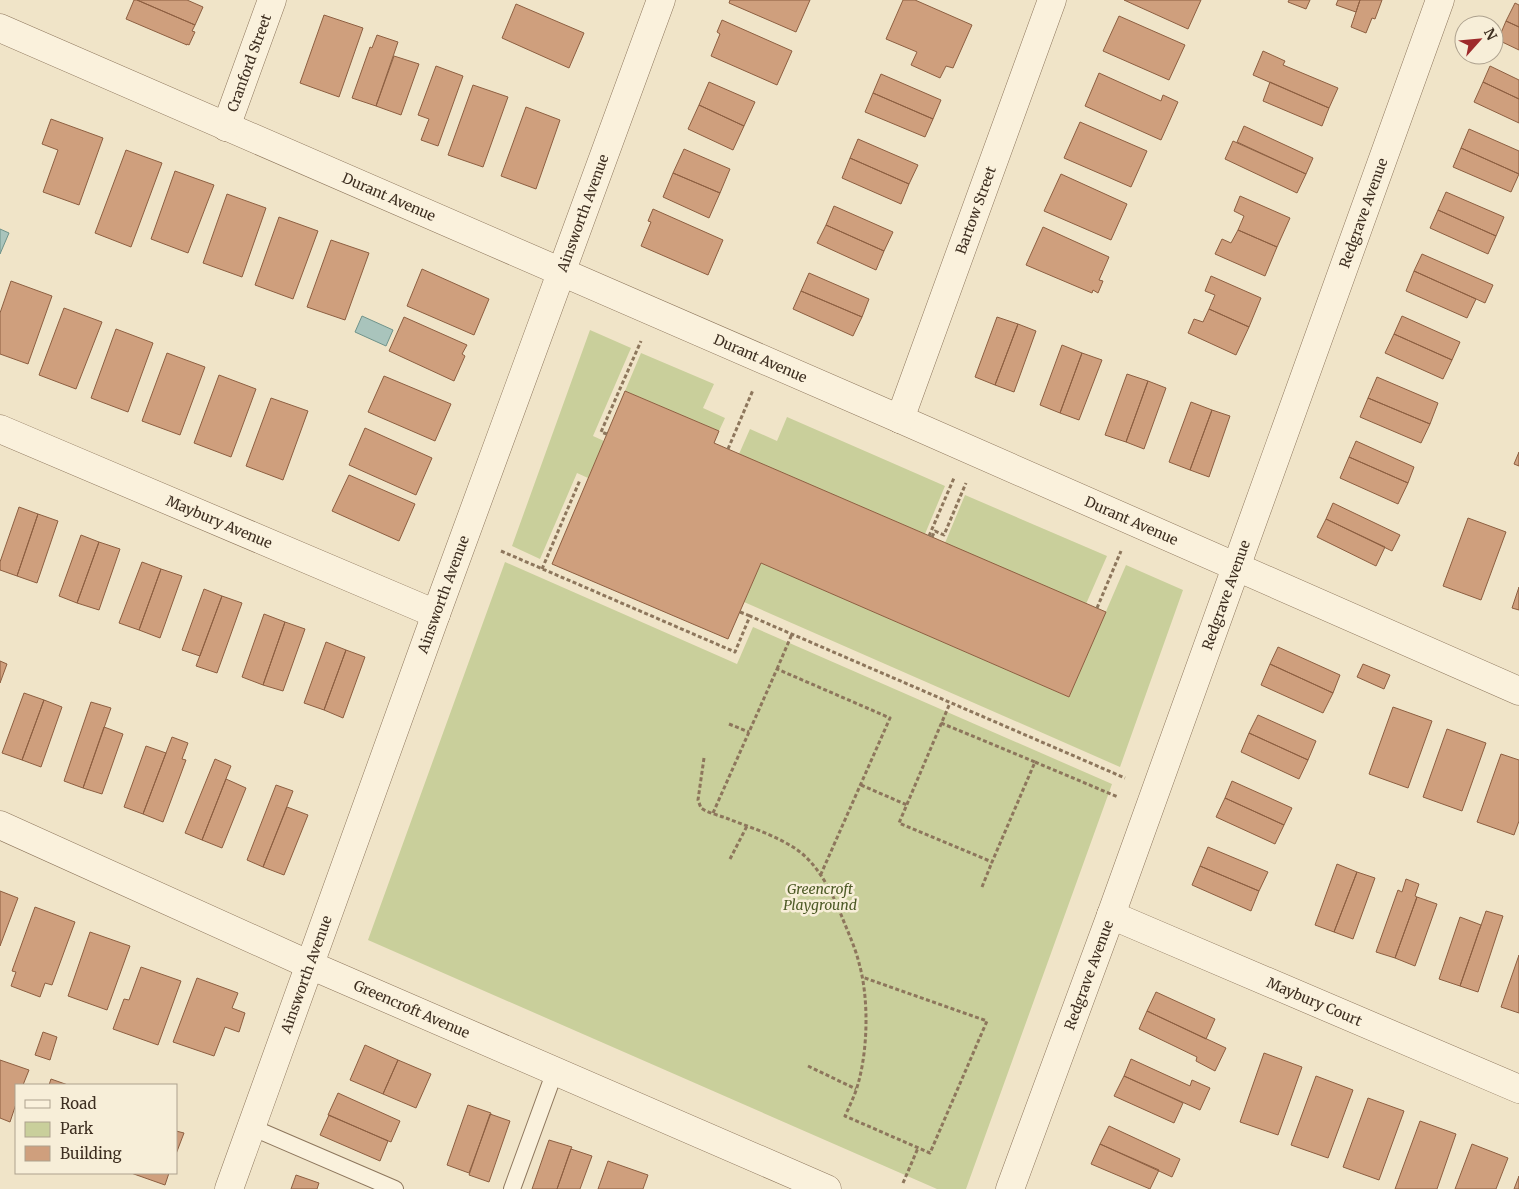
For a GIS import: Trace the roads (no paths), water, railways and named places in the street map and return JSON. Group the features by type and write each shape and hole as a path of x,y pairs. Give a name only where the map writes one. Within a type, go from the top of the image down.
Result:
{"street":[{"name":"Cranford Street","path":"226,127 272,0"},
{"name":"Ainsworth Avenue","path":"229,1189 436,614 661,0"},
{"name":"Bartow Street","path":"900,419 1052,0"},
{"name":"Redgrave Avenue","path":"1010,1189 1111,915 1440,0"},
{"name":"Durant Avenue","path":"0,28 900,419 1519,691"},
{"name":"Maybury Avenue","path":"0,428 436,614"},
{"name":"Greencroft Avenue","path":"0,825 310,965 827,1189"},
{"name":"Maybury Court","path":"1111,915 1519,1089"}],"lane":[{"path":"512,1189 555,1071"},
{"path":"251,1127 395,1189"}],"water":[{"path":"0,229 9,233 0,254"},
{"path":"362,316 393,330 386,346 355,332"}],"park label":[{"name":"Greencroft Playground","path":"820,898"}]}
